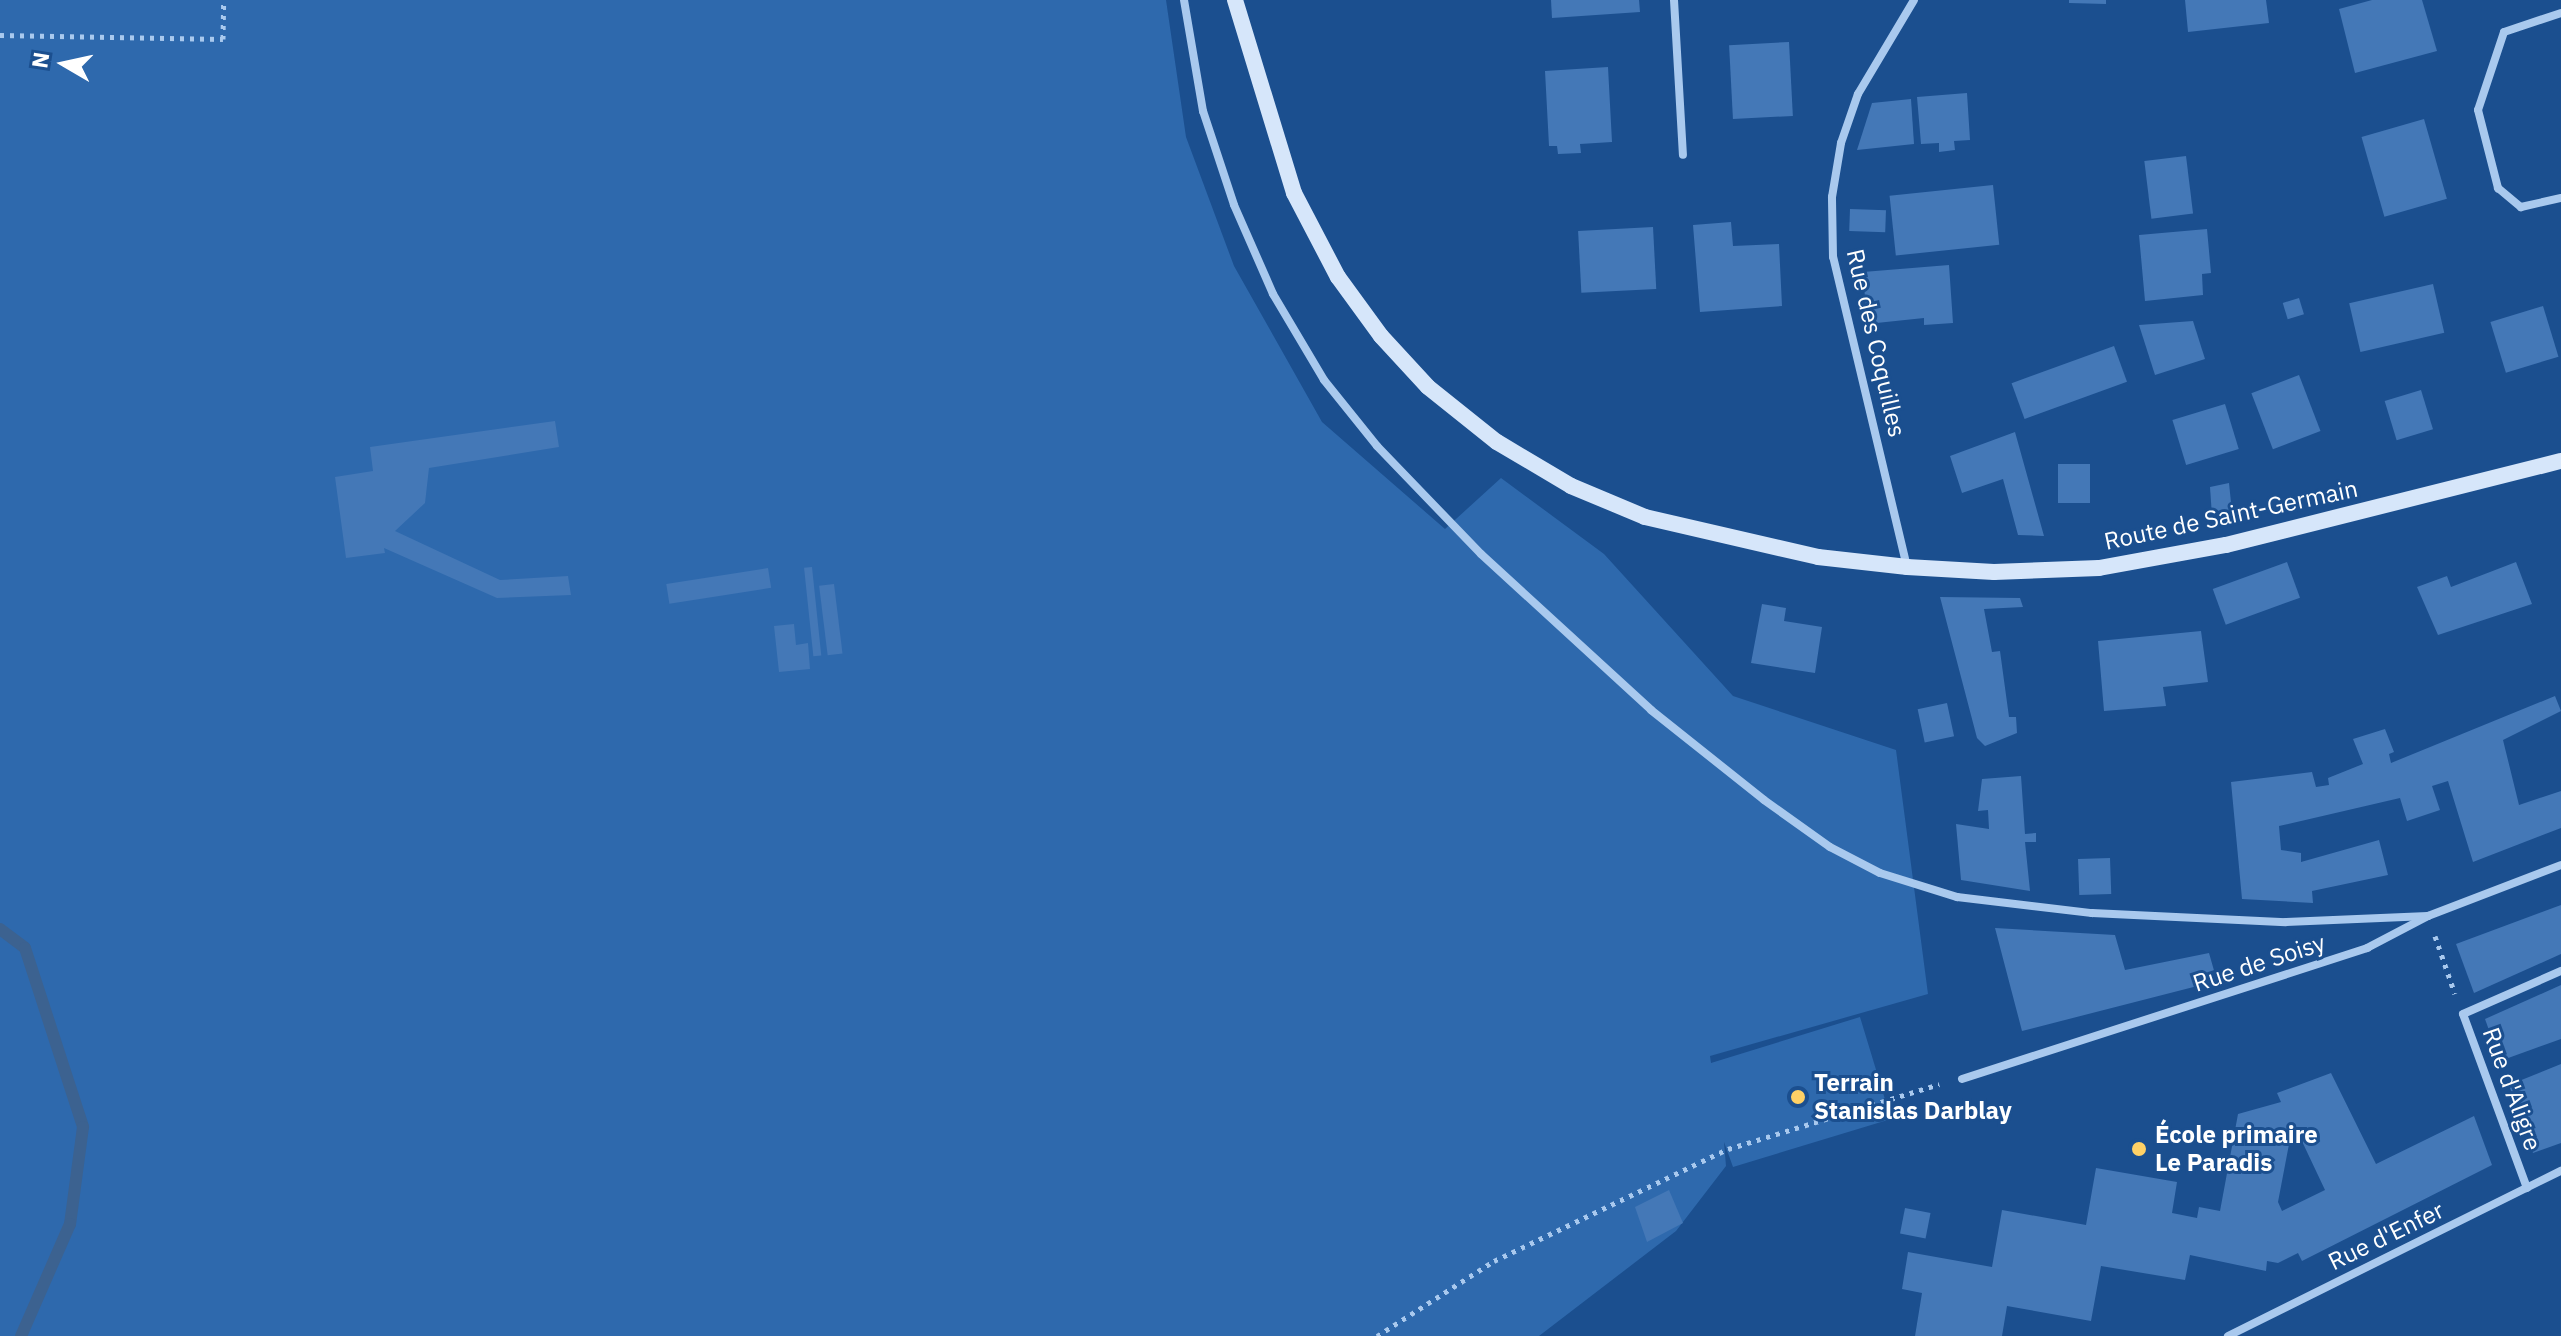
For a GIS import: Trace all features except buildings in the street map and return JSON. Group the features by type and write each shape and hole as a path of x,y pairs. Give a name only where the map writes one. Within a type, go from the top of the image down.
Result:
{"main road":[{"name":"Route de Saint-Germain","path":"1235,0 1294,193 1338,277 1428,387 1497,442 1571,486 1645,517 1818,557 1907,567 2009,572 2099,568 2157,559 2561,461"}],"street":[{"path":"1184,0 1203,111 1234,205 1273,294 1324,380 1377,446 1590,656 1662,719 1830,847 1903,882 1957,897 2092,913 2286,922 2428,916"},
{"path":"1674,0 1683,155"},
{"name":"Rue des Coquilles","path":"1907,567 1833,257 1832,197 1841,143 1858,94 1914,0"},
{"path":"2561,13 2504,32 2478,110 2498,188 2521,207 2561,198"},
{"name":"Rue de Soisy","path":"1962,1079 2367,948 2428,916 2561,865"},
{"name":"Rue d'Aligre","path":"2527,1188 2463,1014 2561,971"},
{"name":"Rue d'Enfer","path":"2228,1336 2561,1171"}],"path":[{"path":"0,35 223,39 224,0"},
{"path":"2428,916 2463,1014"},
{"path":"1377,1336 1494,1261 1728,1149 1962,1079"}],"shaded area":[{"path":"0,0 1166,0 1186,137 1234,266 1322,422 1445,529 1501,478 1604,554 1733,696 1896,750 1928,994 1710,1056 1711,1063 1860,1017 1891,1119 1733,1167 1724,1142 1726,1166 1676,1231 1539,1336 0,1336"}],"waterway":[{"path":"0,929 25,948 83,1127 70,1224 21,1336"}],"place":[{"name":"Terrain Stanislas Darblay","path":"1798,1097"},
{"name":"École primaire Le Paradis","path":"2139,1149"}]}
